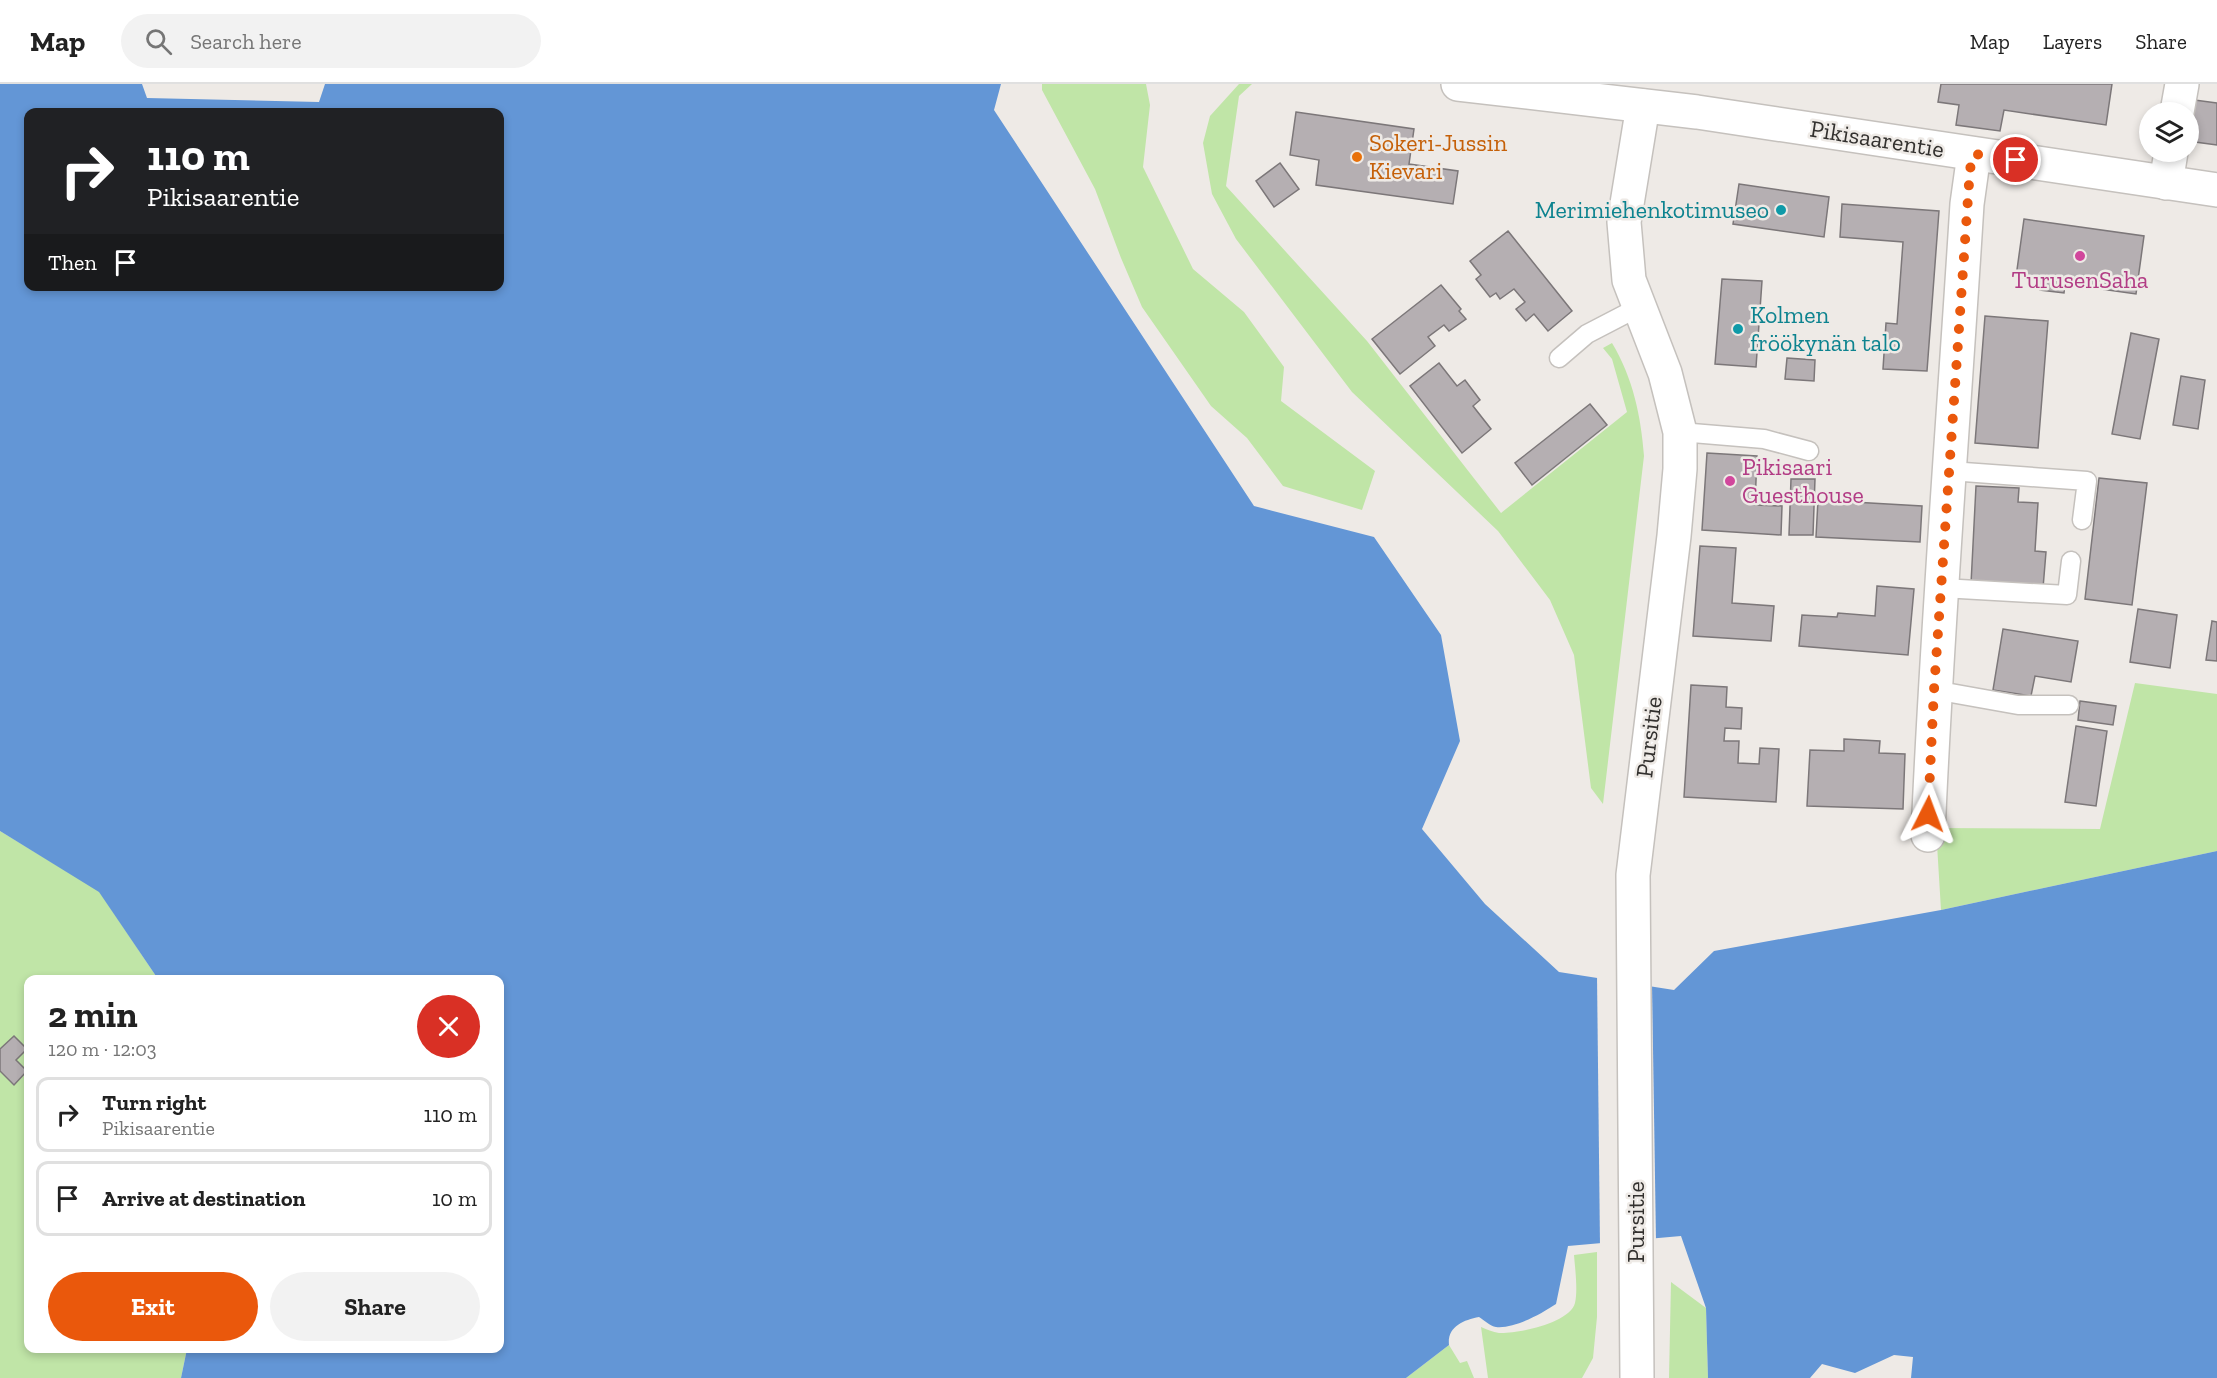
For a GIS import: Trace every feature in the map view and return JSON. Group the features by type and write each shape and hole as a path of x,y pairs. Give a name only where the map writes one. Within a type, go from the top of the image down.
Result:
{"street":[{"name":"Pikisaarentie","path":"1458,84 1708,114 1974,154 2169,167 2217,190"},
{"path":"2179,102 2182,84"},
{"name":"Pursitie","path":"1637,1378 1633,875 1680,469 1680,432 1665,373 1629,280 1624,222 1643,106"},
{"path":"1928,835 1934,690 1967,204 1974,154"}],"lane":[{"path":"1559,358 1587,334 1639,307"},
{"path":"1680,432 1764,439 1809,451"},
{"path":"1950,471 2087,481 2082,520"},
{"path":"1942,588 2067,596 2071,561"},
{"path":"1934,690 2018,705 2069,705"}],"green space":[{"path":"1042,84 1146,84 1150,105 1143,167 1193,269 1244,312 1284,367 1281,401 1375,471 1362,510 1283,486 1247,438 1211,406 1142,307 1095,189 1042,90"},
{"path":"1239,84 1252,84 1239,96 1226,186 1367,341 1501,513 1627,412 1612,359 1603,348 1612,343 1619,356 1635,398 1644,456 1603,804 1591,788 1574,655 1550,600 1498,531 1352,392 1236,239 1212,194 1203,143 1210,116"},
{"path":"2135,683 2217,694 2217,851 1941,910 1936,828 2100,829"},
{"path":"0,831 99,891 155,975 24,975 24,1353 186,1353 181,1378 0,1378"},
{"path":"1597,1252 1597,1317 1593,1358 1582,1378 1488,1378 1481,1327 1499,1333 1518,1332 1554,1322 1564,1316 1571,1310 1576,1298 1574,1255"},
{"path":"1671,1282 1706,1308 1708,1378 1669,1378"},
{"path":"1449,1345 1460,1363 1467,1361 1474,1378 1406,1378"}],"water":[{"path":"0,84 142,84 147,98 319,102 325,84 1001,84 994,110 1254,506 1374,537 1441,635 1460,741 1422,829 1485,904 1559,972 1674,990 1714,951 1941,910 2217,851 2217,1378 1911,1378 1913,1357 1894,1355 1855,1373 1822,1364 1810,1378 1708,1378 1706,1308 1681,1236 1568,1246 1556,1304 1511,1326 1496,1327 1479,1317 1462,1322 1453,1329 1449,1345 1406,1378 181,1378 186,1353 504,1353 504,975 155,975 99,892 0,831"}],"pier":[{"path":"1597,975 1652,984 1656,1241 1600,1246"}],"building":[{"path":"1941,84 2112,84 2106,125 2004,110 2000,131 1956,125 1959,105 1938,102"},
{"path":"2187,99 2217,103 2217,145 2199,143 2199,102 2187,102"},
{"name":"Sokeri-Jussin Kievari","path":"1296,112 1414,129 1409,164 1458,171 1453,204 1316,185 1319,160 1290,155"},
{"path":"1280,163 1299,189 1274,207 1256,181"},
{"name":"Merimiehenkotimuseo","path":"1739,184 1829,197 1824,237 1733,224"},
{"path":"1842,204 1939,211 1927,371 1883,369 1886,323 1897,324 1903,242 1840,237"},
{"name":"TurusenSaha","path":"2024,219 2144,236 2136,294 2065,284 2064,293 2040,290 2041,281 2016,277"},
{"path":"1508,231 1572,311 1548,331 1534,314 1526,321 1516,309 1525,302 1514,289 1500,299 1496,293 1490,297 1476,279 1481,275 1470,261"},
{"name":"Kolmen fröökynän talo","path":"1722,279 1762,281 1756,367 1715,364"},
{"path":"1441,285 1461,309 1459,311 1466,319 1449,331 1444,325 1428,337 1435,346 1400,374 1372,339"},
{"path":"1985,316 2048,321 2038,448 1975,443"},
{"path":"2131,333 2159,339 2140,439 2112,434"},
{"path":"1787,358 1815,360 1814,381 1785,379"},
{"path":"1439,363 1457,386 1465,380 1480,400 1473,406 1491,429 1462,453 1410,386"},
{"path":"2181,376 2205,380 2198,429 2173,425"},
{"path":"1590,404 1607,425 1532,485 1515,463"},
{"name":"Pikisaari Guesthouse","path":"1707,453 1757,456 1755,505 1782,506 1781,535 1702,530"},
{"path":"2099,478 2147,483 2132,605 2085,599"},
{"path":"1791,479 1815,479 1813,535 1789,535"},
{"path":"1976,486 2019,488 2018,502 2038,503 2035,551 2046,552 2043,588 1971,584"},
{"path":"1818,500 1922,506 1920,542 1816,537"},
{"path":"1700,546 1736,548 1732,603 1774,606 1771,641 1693,636"},
{"path":"1877,586 1914,589 1908,655 1799,646 1802,615 1837,617 1838,613 1875,616"},
{"path":"2138,609 2177,615 2170,668 2130,662"},
{"path":"2212,621 2217,622 2217,661 2206,660"},
{"path":"2003,629 2078,641 2071,682 2035,676 2031,696 1993,690"},
{"path":"1691,685 1727,687 1726,707 1742,708 1741,729 1725,728 1724,741 1739,741 1738,763 1759,764 1760,748 1779,749 1776,802 1684,797"},
{"path":"2080,701 2116,706 2113,725 2078,720"},
{"path":"2076,726 2107,731 2096,806 2065,802"},
{"path":"1844,739 1880,741 1879,753 1905,754 1903,809 1807,806 1810,750 1844,751"},
{"path":"14,1036 24,1046 24,1052 16,1060 24,1068 24,1074 14,1085 0,1071 0,1049"}],"place":[{"name":"Sokeri-Jussin Kievari","path":"1357,157"},
{"name":"Merimiehenkotimuseo","path":"1781,210"},
{"name":"TurusenSaha","path":"2080,256"},
{"name":"Kolmen fröökynän talo","path":"1738,329"},
{"name":"Pikisaari Guesthouse","path":"1730,481"}],"route":[{"path":"1928,814 1934,690 1970,169 1974,154 2016,160"}]}
